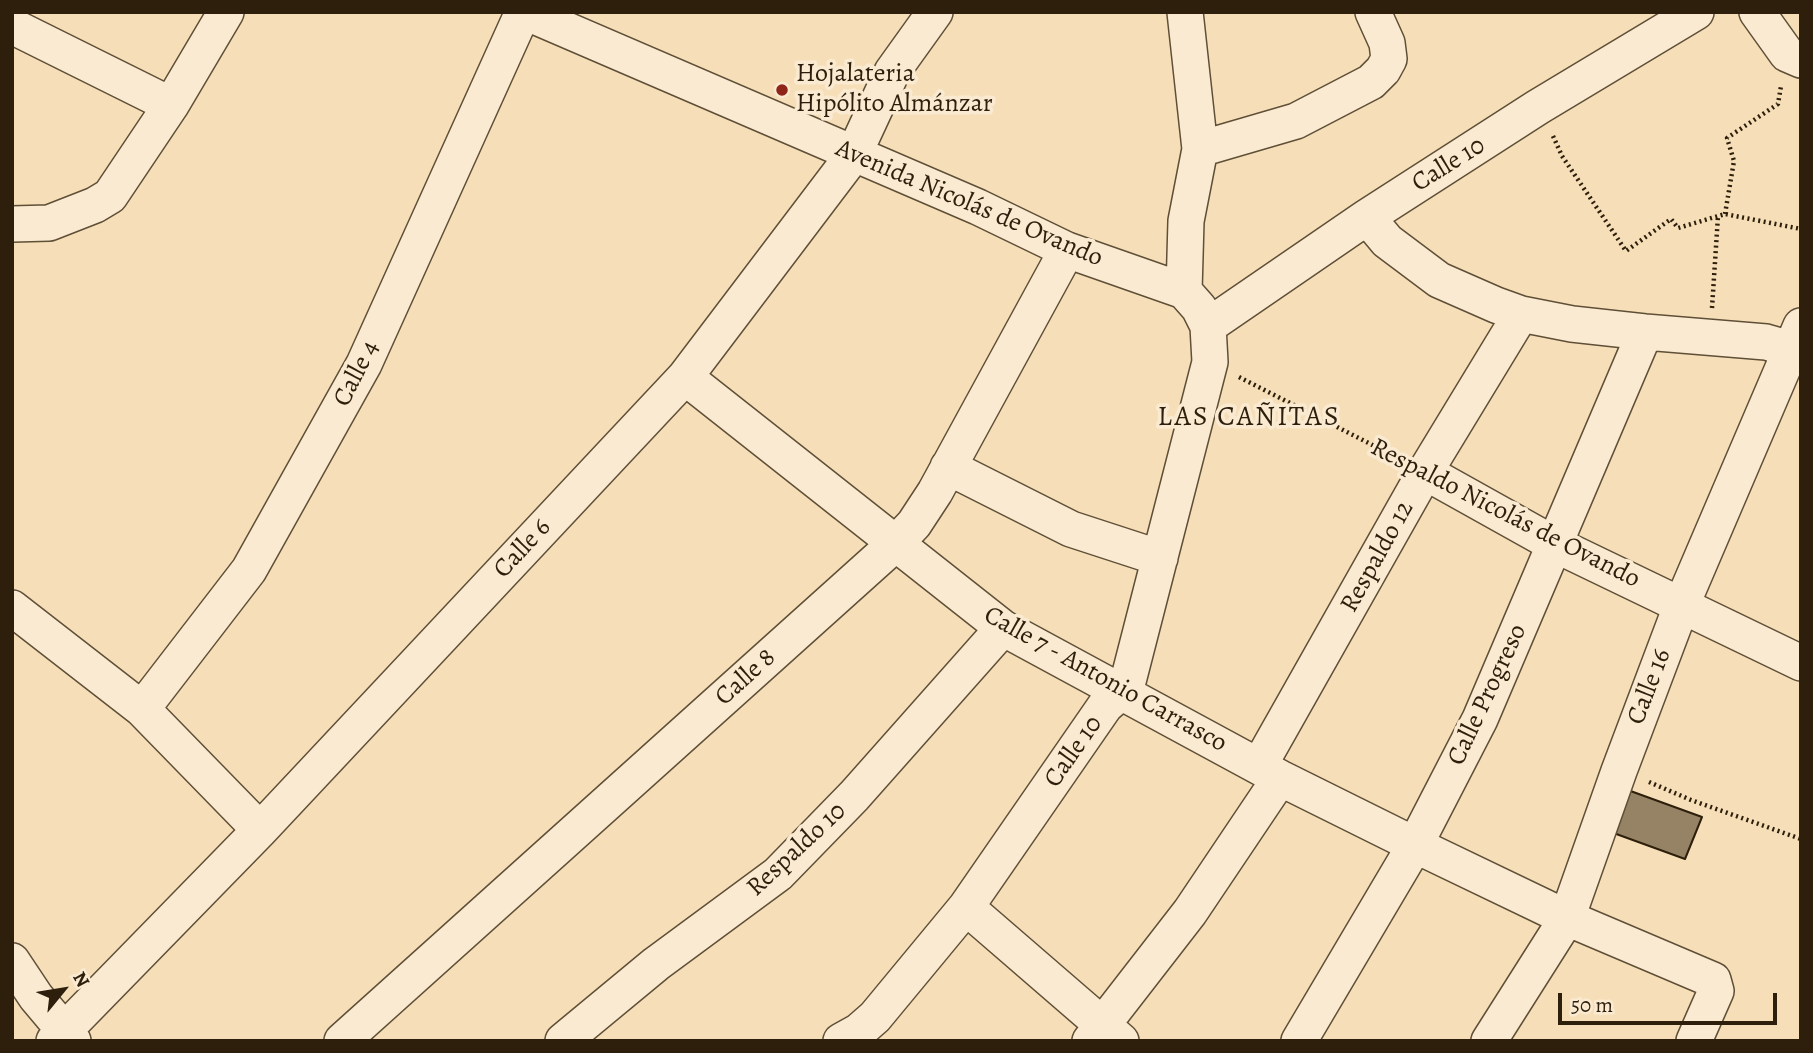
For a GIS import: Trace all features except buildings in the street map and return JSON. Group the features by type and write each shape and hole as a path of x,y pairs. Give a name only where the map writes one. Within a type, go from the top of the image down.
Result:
{"street":[{"path":"12,225 49,223 110,196 171,105 226,12"},
{"name":"Avenida Nicolás de Ovando","path":"524,12 978,207 1067,250 1184,291"},
{"name":"Calle 4","path":"142,709 249,570 364,364 524,12"},
{"name":"Calle 6","path":"64,1037 685,377 854,154 892,72 935,12"},
{"path":"1184,291 1186,221 1200,149 1185,12"},
{"path":"1200,149 1296,121 1371,82 1389,59 1387,43 1373,12"},
{"name":"Calle 10","path":"1208,327 1367,217 1538,107 1696,12"},
{"path":"1757,12 1794,57"},
{"path":"12,26 171,105"},
{"path":"1367,217 1387,241 1439,280 1496,306 1521,314 1572,324 1645,332 1797,342"},
{"name":"Calle 8","path":"342,1041 914,524 1067,250"},
{"name":"Calle 10","path":"841,1041 859,1031 875,1017 966,907 1105,706 1125,693 1210,362 1208,327 1199,308 1184,291"},
{"name":"Respaldo 12","path":"1105,1036 1190,912 1270,772 1425,472 1521,314"},
{"name":"Calle Progreso","path":"1299,1041 1415,845 1480,719 1645,332"},
{"name":"Calle 16","path":"1489,1041 1567,918 1682,604 1797,342"},
{"name":"Calle 7 - Antonio Carrasco","path":"685,377 1003,628 1270,772 1415,845 1567,918 1713,980 1716,991 1694,1041"},
{"path":"948,467 1071,529 1160,558"},
{"name":"Respaldo Nicolás de Ovando","path":"1425,472 1554,544 1801,663"},
{"path":"14,613 142,709 260,830"},
{"name":"Respaldo 10","path":"562,1041 656,964 778,874 854,796 1003,628"},
{"path":"966,907 1105,1036"},
{"path":"12,961 24,998 64,1037"}],"path":[{"path":"1725,214 1734,161 1727,138 1778,104 1794,57"},
{"path":"1538,107 1562,156 1626,251 1671,219 1678,229 1725,214 1801,229"},
{"path":"1710,337 1718,216"},
{"name":"Respaldo Nicolás de Ovando","path":"1210,362 1425,472"},
{"path":"1619,771 1801,839"}],"place":[{"name":"Hojalateria Hipólito Almánzar","path":"782,90"}],"district":[{"name":"LAS CAÑITAS","path":"1249,418"}]}
